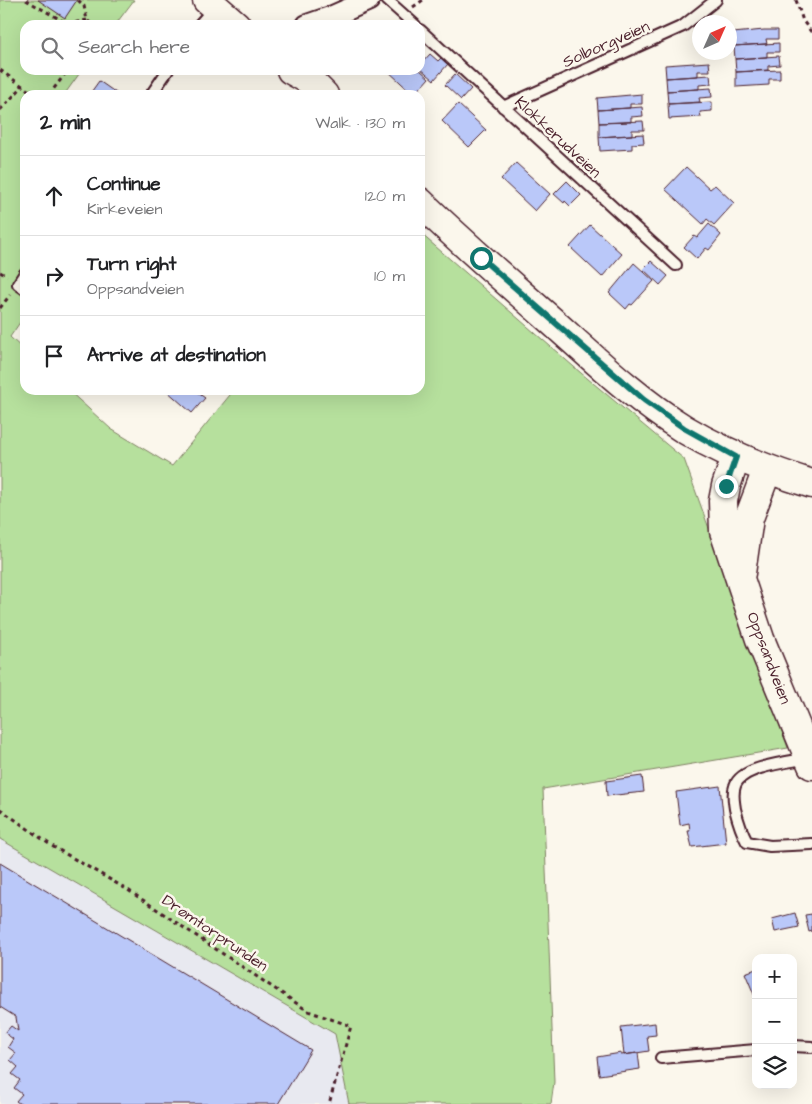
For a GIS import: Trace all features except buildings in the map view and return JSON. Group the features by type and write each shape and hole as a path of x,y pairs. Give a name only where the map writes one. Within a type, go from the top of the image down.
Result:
{"main road":[{"path":"207,11 226,20"},
{"path":"291,75 309,80 319,90"},
{"path":"425,207 644,400 684,428 736,457 767,470 812,484"},
{"name":"Oppsandveien","path":"736,457 726,486 723,516 724,531 760,639 810,762"},
{"name":"Oppsandveien","path":"740,576 749,518 767,470"}],"street":[{"path":"331,20 369,0"}],"lane":[{"path":"387,0 409,20"},
{"name":"Solborgveien","path":"503,107 683,26 716,0"},
{"name":"Klokkerudveien","path":"425,35 676,265"},
{"path":"154,90 165,75"},
{"path":"810,762 754,770 743,775 735,785 733,798 740,829 747,842 770,846 812,844"},
{"path":"797,1046 812,1048"},
{"path":"661,1058 752,1050"}],"path":[{"path":"26,0 61,20"},
{"path":"78,0 84,6 86,20"},
{"path":"796,0 803,21 812,33"},
{"path":"0,70 28,90"},
{"path":"53,90 64,75"},
{"path":"0,110 23,86"},
{"name":"Drømtorprunden","path":"0,809 52,846 128,890 308,1011 352,1026 329,1104"}],"shaded area":[{"path":"0,839 335,1034 349,1104 0,1104"}],"green space":[{"path":"0,0 134,0 119,20 20,20 20,75 78,75 68,90 20,90 20,322 10,337 20,346 20,395 74,395 111,429 172,466 230,395 425,395 425,237 581,373 684,459 788,748 543,789 554,1082 551,1104 349,1104 335,1034 0,839"}],"route":[{"path":"481,258 591,356 644,400 684,428 736,457 726,486"}]}
